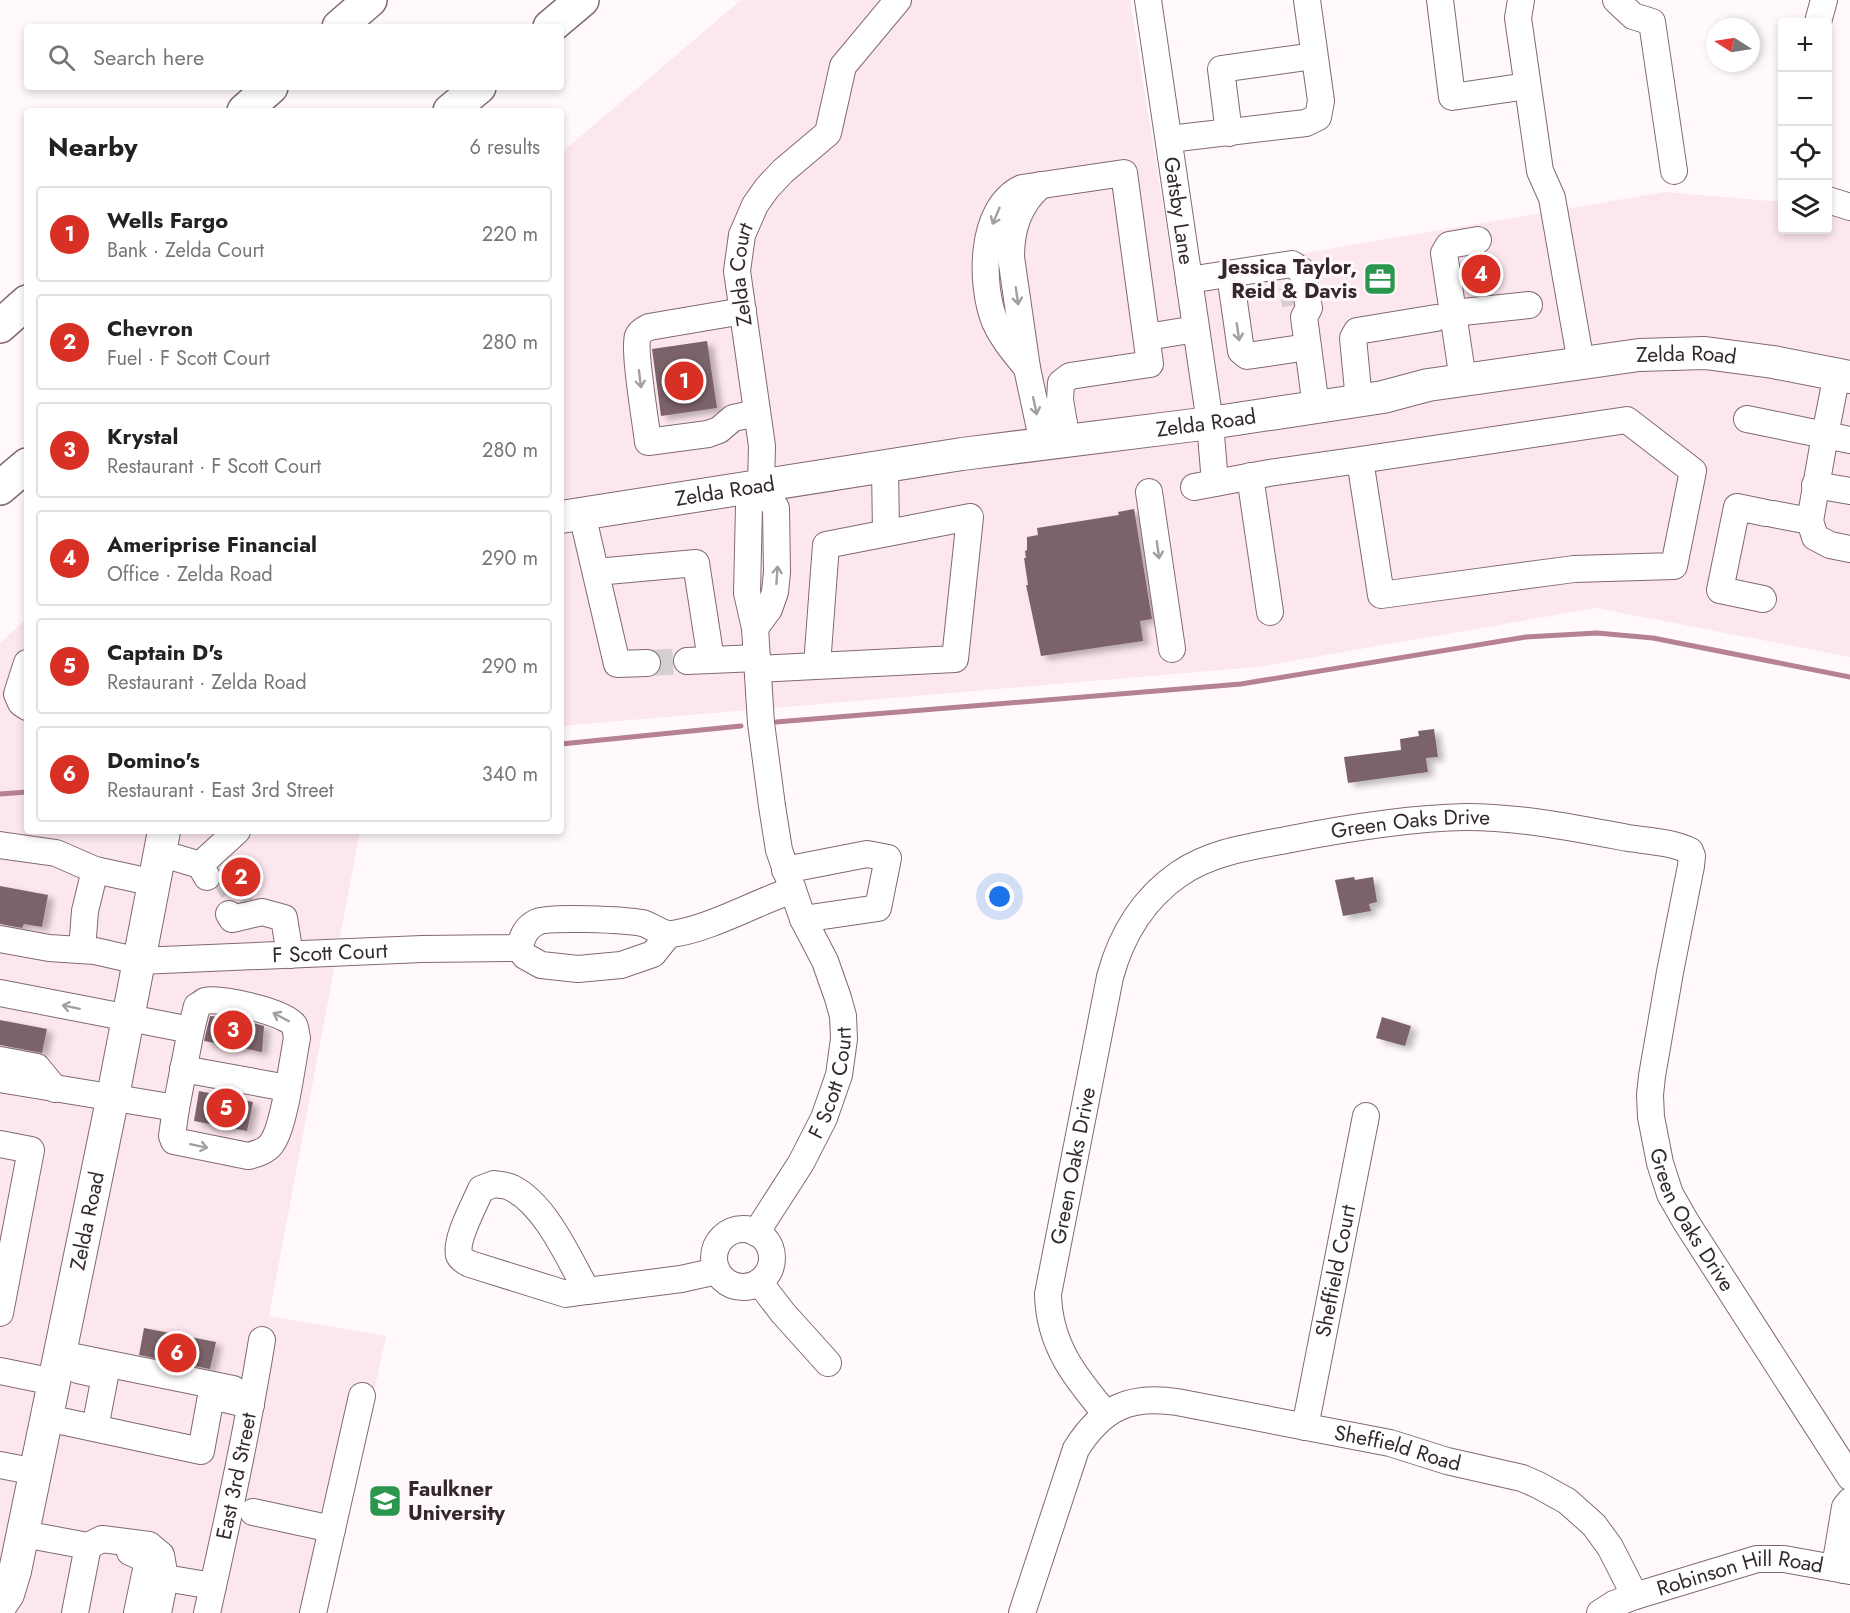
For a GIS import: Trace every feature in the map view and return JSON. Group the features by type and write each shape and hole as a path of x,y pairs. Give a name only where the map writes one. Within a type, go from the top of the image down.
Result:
{"highway":[{"path":"342,24 370,0"},
{"path":"554,24 582,0"},
{"path":"247,108 268,90"},
{"path":"454,108 475,90"},
{"path":"0,326 24,305"},
{"path":"0,488 24,468"}],"main road":[{"name":"Zelda Road","path":"572,515 885,466 1210,423 1383,397 1462,380 1639,355 1705,353 1773,362 1844,376"},
{"name":"Zelda Road","path":"0,1606 8,1594 23,1534 129,1019 160,855"}],"street":[{"name":"Zelda Court","path":"761,485 762,446 737,271 739,246 748,219 767,188 783,171 828,133 843,66 898,0"},
{"name":"Gatsby Lane","path":"1148,0 1210,423 1205,485 1250,476"},
{"path":"1169,139 1306,123 1318,117 1321,101 1307,0"},
{"path":"1440,0 1452,97 1527,86"},
{"path":"1616,0 1633,16 1652,22 1674,171"},
{"path":"1819,18 1824,0"},
{"path":"1516,1 1540,171 1552,198 1581,363"},
{"path":"1229,133 1221,69 1314,56"},
{"path":"1124,173 1150,364 1070,376 1061,383 1055,442 1027,368 1011,257 1014,224 1029,195 1041,185 1124,173"},
{"path":"1832,202 1850,207"},
{"path":"1462,380 1445,316 1444,253 1449,245 1478,240"},
{"path":"1189,280 1292,264 1308,347 1316,407"},
{"path":"1230,274 1241,351 1247,356 1308,347"},
{"path":"1359,400 1353,338 1357,331 1529,305"},
{"path":"743,311 642,330 637,344 648,442 708,434 719,430 733,418 758,413"},
{"path":"1147,338 1196,329"},
{"path":"1844,376 1825,435 1810,521 1815,537 1830,545 1850,549"},
{"path":"1747,419 1850,440"},
{"path":"1270,612 1250,476 1627,420 1693,471 1674,566 1574,569 1381,595 1360,460"},
{"path":"885,466 886,533"},
{"name":"F Scott Court","path":"756,1233 801,1164 824,1118 837,1084 843,1055 843,1016 838,998 825,961 803,919 777,839 761,719 754,628 747,593 749,506 761,485"},
{"path":"1815,485 1850,491"},
{"path":"1149,492 1172,650"},
{"path":"1763,599 1720,590 1737,507 1810,521"},
{"path":"572,515 596,572 617,664 647,663"},
{"path":"596,572 696,563 699,660 817,665 955,659 970,517 826,545 817,665"},
{"path":"24,671 16,694 24,705"},
{"name":"Green Oaks Drive","path":"1106,1414 1089,1393 1057,1344 1051,1322 1048,1294 1110,977 1121,944 1135,917 1151,898 1180,873 1209,858 1236,850 1304,836 1428,819 1468,817 1526,821 1587,830 1690,851 1691,866 1652,1076 1651,1117 1660,1162 1670,1194 1686,1222 1850,1477"},
{"path":"0,845 56,853 84,865"},
{"path":"669,934 641,923 552,918 538,921 524,932 519,948 525,956 541,965 578,969 621,965 653,954 669,934 715,921 768,898 789,880 867,854 888,858 878,908 803,919"},
{"path":"0,859 60,869 160,855 218,858"},
{"path":"82,950 85,911 84,865"},
{"path":"247,909 284,918 290,955"},
{"path":"0,927 41,934 49,948"},
{"name":"F Scott Court","path":"0,939 49,948 95,951 139,961 519,948"},
{"path":"0,993 191,1030"},
{"path":"205,1001 267,1010 284,1016 294,1025 297,1038 279,1131 271,1146 248,1156 174,1141 172,1136 176,1108 191,1030 197,1006 205,1001"},
{"path":"0,1060 37,1067 55,1089"},
{"path":"183,1069 287,1088"},
{"path":"0,1079 176,1108"},
{"name":"Sheffield Court","path":"1305,1426 1366,1116"},
{"path":"0,1144 31,1150 0,1313"},
{"path":"587,1291 554,1234 534,1205 522,1194 505,1185 494,1184 482,1189 459,1244 459,1256 470,1264 566,1294 681,1279 717,1270"},
{"path":"743,1229 756,1233 768,1242 772,1261 769,1270 759,1282 748,1287 738,1287 722,1278 717,1270 715,1252 718,1243 733,1231 743,1229"},
{"path":"759,1282 783,1313 828,1363"},
{"name":"East 3rd Street","path":"207,1613 252,1399 262,1340"},
{"path":"57,1367 105,1376 95,1428"},
{"path":"0,1371 57,1367 252,1399"},
{"path":"47,1418 201,1450 211,1396 252,1399"},
{"path":"313,1613 362,1396"},
{"name":"Sheffield Road","path":"1106,1414 1136,1401 1157,1400 1390,1443 1447,1461 1522,1478 1567,1501 1593,1525 1610,1547 1635,1596"},
{"path":"1022,1613 1072,1455 1088,1430 1106,1414"},
{"path":"0,1465 36,1472"},
{"path":"1848,1569 1837,1555 1845,1507 1850,1501"},
{"path":"253,1512 332,1529"},
{"path":"23,1534 95,1543 150,1545 161,1555 165,1578 158,1613"},
{"path":"75,1613 95,1543"},
{"path":"95,1543 148,1560 137,1613"},
{"name":"Robinson Hill Road","path":"1600,1613 1614,1604 1635,1596 1757,1559 1784,1559 1848,1569"},
{"path":"165,1578 213,1586"}],"shaded area":[{"path":"741,0 1130,0 1174,275 1665,192 1778,202 1778,234 1832,234 1832,210 1850,214 1850,657 1596,608 1257,667 564,726 564,150"},
{"path":"24,621 24,834 359,834 269,1316 386,1336 327,1613 0,1613 0,643"}],"building":[{"path":"707,341 717,408 661,416 652,349"},
{"path":"1134,509 1152,619 1140,621 1143,641 1041,656 1026,585 1028,585 1024,558 1026,558 1027,537 1038,535 1037,528 1119,515 1118,512"},
{"path":"1434,729 1438,757 1426,758 1428,772 1348,783 1344,757 1401,750 1400,739 1419,736 1418,731"},
{"path":"1354,877 1355,880 1373,877 1377,902 1369,904 1371,911 1343,916 1335,880"},
{"path":"0,886 48,895 42,927 24,924 22,928 0,924"},
{"path":"210,1016 235,1018 264,1026 262,1052 204,1041"},
{"path":"1382,1017 1411,1026 1405,1046 1376,1038"},
{"path":"0,1020 47,1029 42,1053 0,1045"},
{"path":"199,1091 253,1102 247,1131 194,1121"},
{"path":"144,1328 216,1342 210,1369 139,1355"}],"waterway":[{"path":"776,722 1241,684 1526,637 1597,633 1653,638 1850,677"},
{"path":"564,744 741,726"},
{"path":"0,794 24,792"}],"tunnel":[{"path":"1292,287 1295,305"},
{"path":"647,663 687,661"},
{"path":"219,869 242,906"}],"place":[{"name":"Ameriprise Financial","path":"1481,274"},
{"name":"Jessica Taylor, Reid & Davis","path":"1380,279"},
{"name":"Wells Fargo","path":"684,381"},
{"name":"Chevron","path":"241,877"},
{"name":"Krystal","path":"233,1030"},
{"name":"Captain D's","path":"226,1108"},
{"name":"Domino's","path":"177,1353"},
{"name":"Faulkner University","path":"385,1501"}]}
